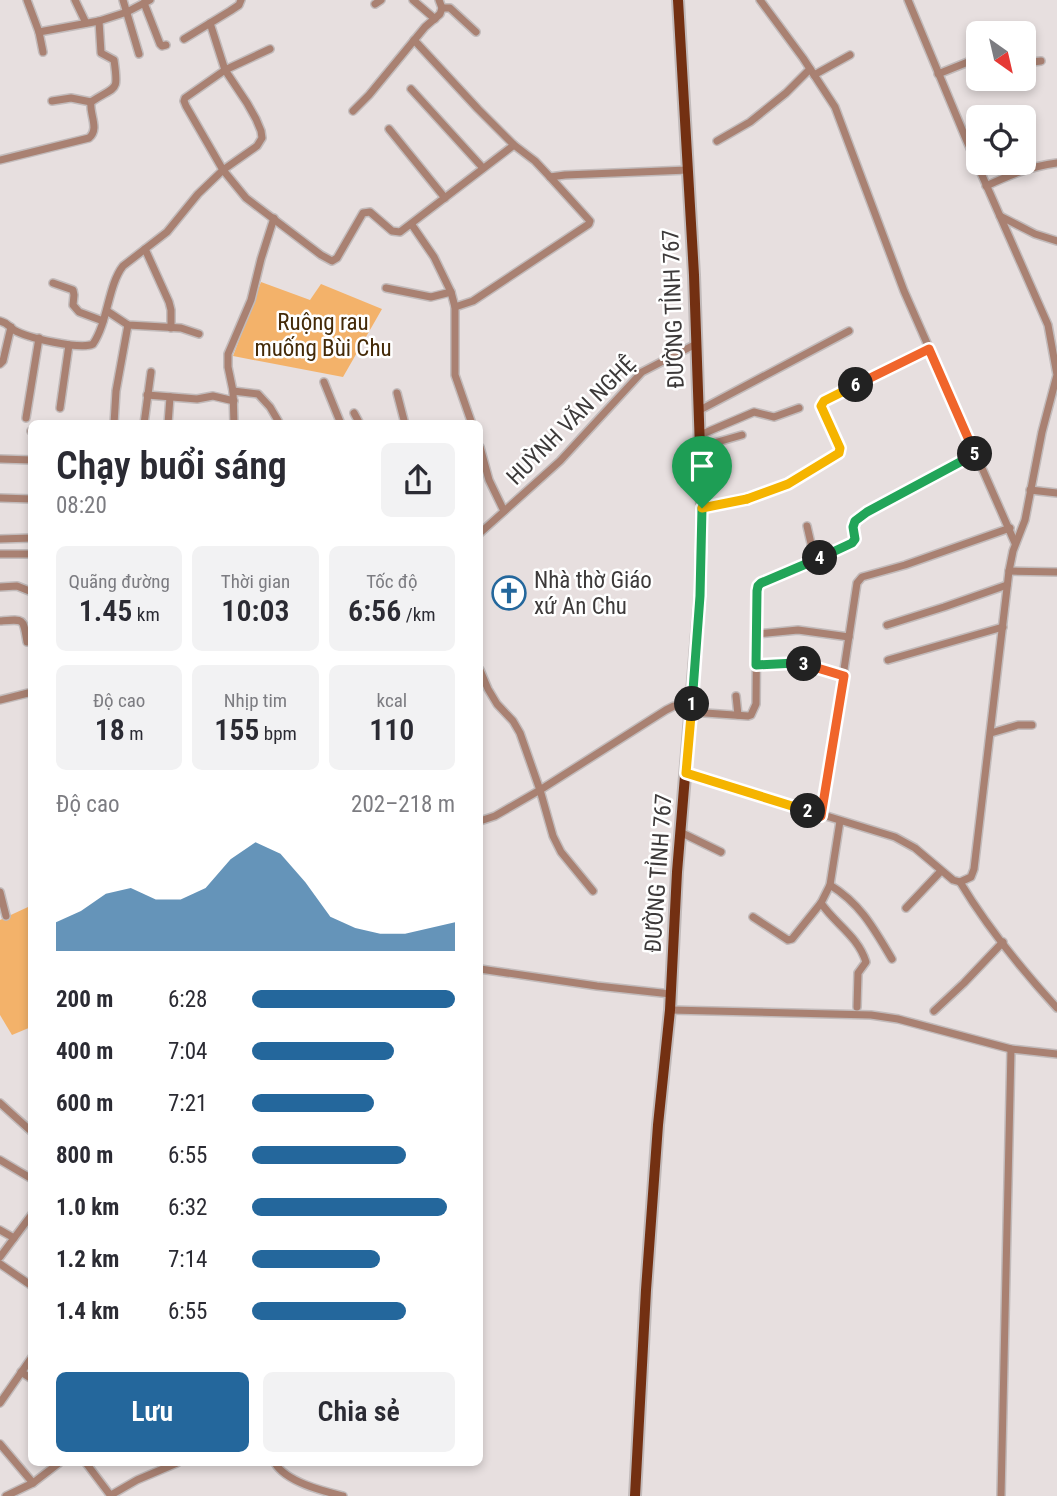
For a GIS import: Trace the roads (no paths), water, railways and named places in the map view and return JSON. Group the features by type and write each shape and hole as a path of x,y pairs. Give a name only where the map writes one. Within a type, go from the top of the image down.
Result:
{"main road":[{"name":"ĐƯỜNG TỈNH 767","path":"635,1496 646,1290 670,1010 680,832 700,596 700,435 678,0"}],"street":[{"path":"27,0 43,52"},
{"path":"75,0 86,23"},
{"path":"122,0 139,54"},
{"path":"184,39 230,11 241,1 251,0"},
{"path":"413,0 435,19"},
{"path":"760,0 835,107 904,291 1016,544"},
{"path":"686,773 895,837 915,848 953,880 960,882 971,877 974,869 1009,571 1025,520 1057,375 1048,325 908,0"},
{"path":"39,32 99,21 148,2 160,44 166,45"},
{"path":"353,111 440,14 440,4 450,8 476,33"},
{"path":"52,101 71,97 91,102 113,89 117,83 114,60 101,53 99,21"},
{"path":"0,321 14,330 53,342 85,347 93,344 107,312 118,272 167,232 198,194 223,170 257,146 262,138 261,131 252,111 225,70 210,23"},
{"path":"414,40 478,109 550,177 590,220 590,223 473,301 455,307"},
{"path":"270,49 225,70 184,101 223,170 246,198 332,261 337,258 366,212 370,212 392,231 400,232 514,145"},
{"path":"717,141 750,122 812,72 850,55"},
{"path":"1036,62 1041,61"},
{"path":"938,74 966,63"},
{"path":"411,89 483,168"},
{"path":"0,160 89,138 95,131 91,102"},
{"path":"389,129 445,198"},
{"path":"986,186 1035,166 1057,163"},
{"path":"550,177 565,174 688,170"},
{"path":"1000,216 1035,234 1057,241"},
{"path":"234,420 228,354 251,300 274,218"},
{"path":"412,225 434,257 451,292 455,307 455,375 471,420"},
{"path":"145,249 169,302 171,328"},
{"path":"52,284 73,290 73,305 79,312 103,321"},
{"path":"386,288 431,297 451,292"},
{"path":"107,312 128,325 181,328 199,334"},
{"path":"114,420 116,391 128,325"},
{"path":"0,364 11,327"},
{"path":"698,411 849,331"},
{"path":"26,418 39,338"},
{"name":"HUỲNH VĂN NGHỆ","path":"483,530 560,461 642,372 696,344"},
{"path":"60,408 69,345"},
{"path":"702,508 764,494 788,484 839,453 840,448 821,406 824,401 929,349"},
{"path":"144,420 151,372"},
{"path":"324,382 339,420"},
{"path":"233,391 258,394 278,420"},
{"path":"397,393 404,420"},
{"path":"147,395 197,399 213,396 234,401"},
{"path":"168,420 170,397"},
{"path":"700,435 754,412 774,417 799,408"},
{"path":"354,413 358,420"},
{"path":"700,447 742,435"},
{"path":"483,820 540,790 674,706 751,715 756,704 755,634 758,586 852,543 855,539 855,521 867,512 975,454"},
{"path":"0,459 28,460"},
{"path":"483,461 489,480 505,512"},
{"path":"1030,490 1057,493"},
{"path":"0,498 28,499"},
{"path":"807,526 815,561"},
{"path":"821,816 857,583 862,577 905,565 1010,528"},
{"path":"0,539 28,538"},
{"path":"0,554 28,554"},
{"path":"1009,571 1057,572"},
{"path":"887,625 1007,585"},
{"path":"0,587 17,586 28,590"},
{"path":"0,621 22,621 27,642"},
{"path":"888,660 1003,627"},
{"path":"755,634 798,630 849,637"},
{"path":"756,665 800,663 844,676"},
{"path":"483,677 488,689 520,733 561,852 593,891"},
{"path":"0,700 28,693"},
{"path":"736,696 738,715"},
{"path":"991,733 1018,725 1032,725"},
{"path":"753,917 790,940 821,903 830,886 840,821"},
{"path":"680,832 721,852"},
{"path":"906,908 942,871"},
{"path":"960,882 1003,942 1057,1008"},
{"path":"830,886 848,897 864,915 892,959"},
{"path":"0,892 6,916"},
{"path":"821,903 830,916 852,936 864,956 866,962 858,973 857,1007"},
{"path":"934,1011 1003,942"},
{"path":"483,970 671,994"},
{"path":"670,1010 871,1015 898,1019 1011,1049 1057,1054"},
{"path":"1001,1496 1011,1049"},
{"path":"1,1104 28,1128"},
{"path":"0,1160 28,1177"},
{"path":"0,1257 14,1238 28,1226"},
{"path":"0,1230 14,1238"},
{"path":"0,1265 28,1283"},
{"path":"0,1403 28,1363"},
{"path":"22,1372 28,1376"},
{"path":"0,1444 33,1483"},
{"path":"6,1496 33,1483 55,1466"},
{"path":"88,1466 111,1496 137,1480 170,1466"},
{"path":"277,1466 294,1479 343,1496"}],"place":[{"name":"Nhà thờ Giáo xứ An Chu","path":"509,593"}],"park label":[{"name":"Ruộng rau muống Bùi Chu","path":"323,335"}]}
